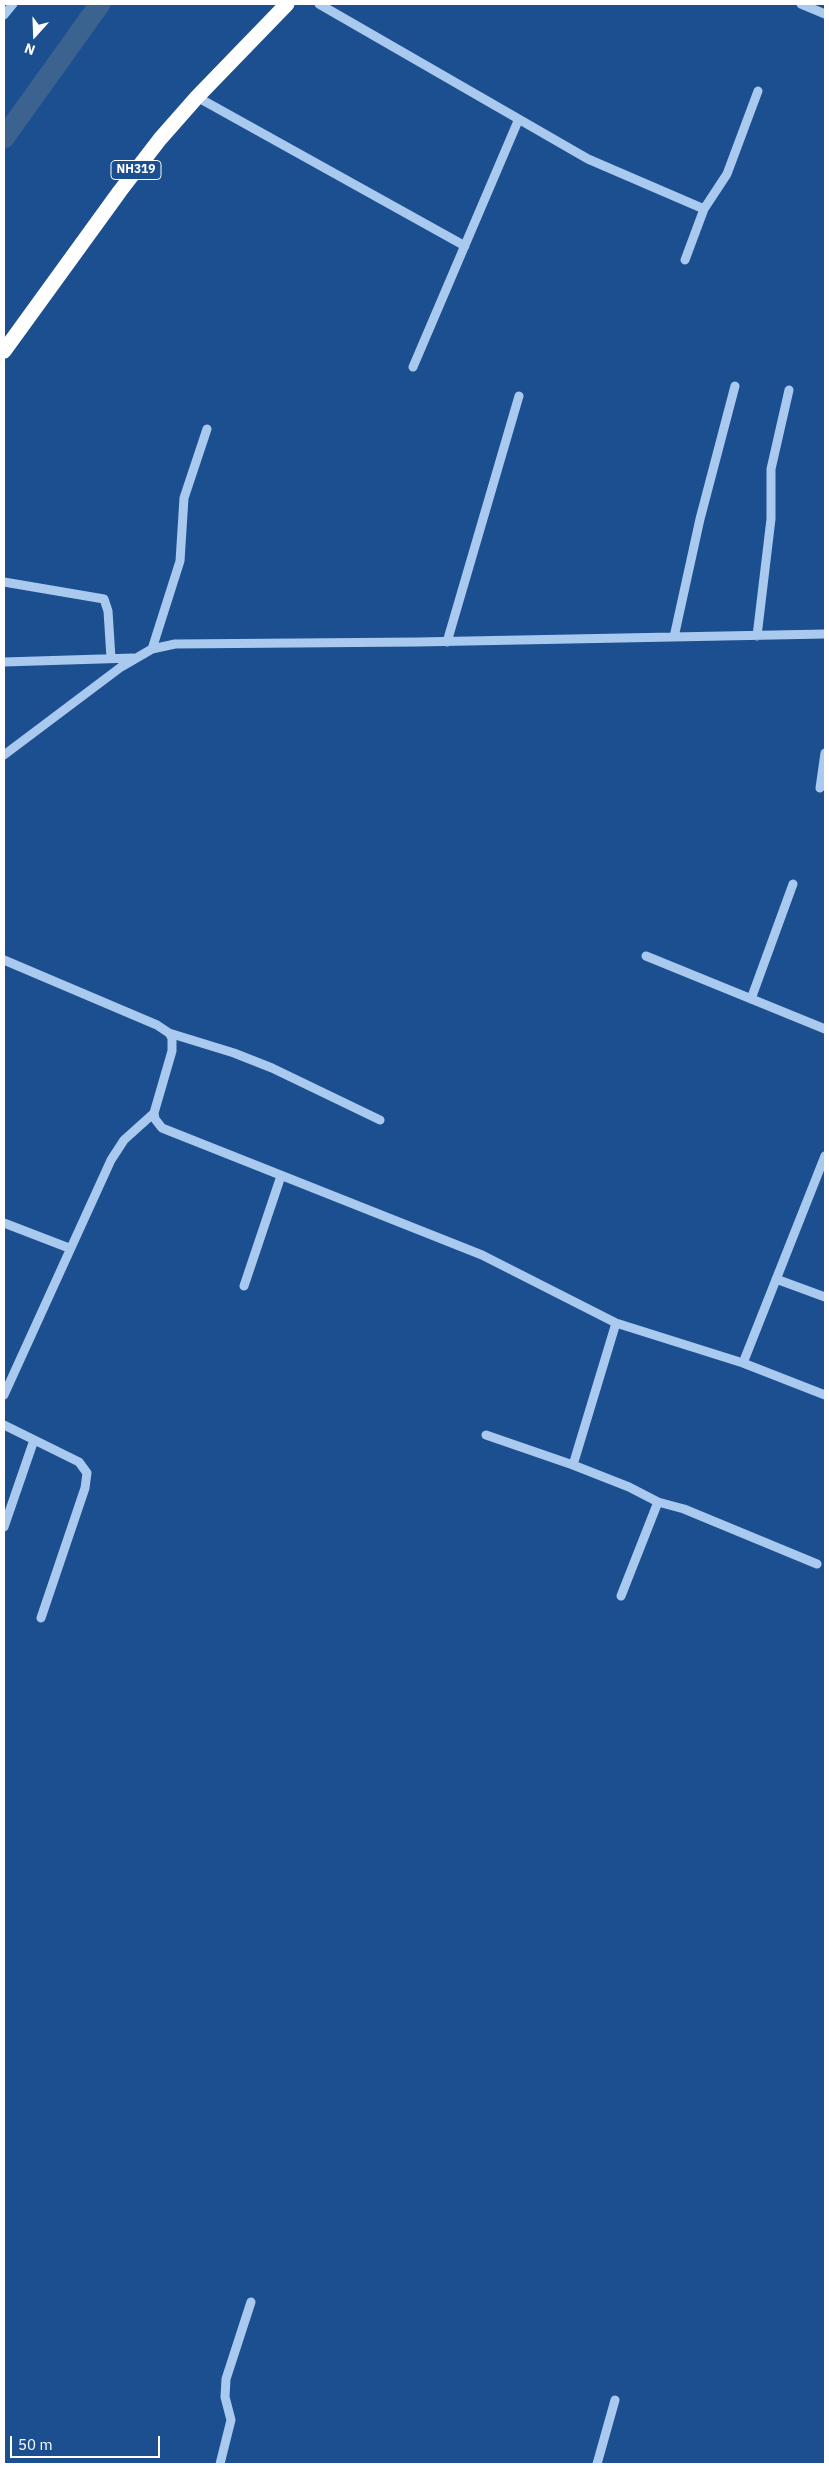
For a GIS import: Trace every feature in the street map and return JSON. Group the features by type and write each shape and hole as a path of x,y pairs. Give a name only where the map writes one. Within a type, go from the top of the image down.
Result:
{"highway":[{"name":"NH319","path":"4,351 120,191 197,97 287,4"}],"street":[{"path":"4,15 13,4"},
{"path":"319,4 518,121 605,168 704,209"},
{"path":"801,4 825,14"},
{"path":"686,260 704,209 723,182 758,91"},
{"path":"197,97 465,246"},
{"path":"412,367 518,121"},
{"path":"674,637 700,519 735,386"},
{"path":"757,636 771,519 770,469 789,390"},
{"path":"447,642 519,396"},
{"path":"152,649 180,561 184,498 207,429"},
{"path":"4,582 104,599 108,610 111,658"},
{"path":"4,755 135,658 152,649 175,644 447,642 825,634"},
{"path":"4,662 135,658"},
{"path":"820,788 825,754"},
{"path":"751,999 793,884"},
{"path":"646,956 825,1029"},
{"path":"4,960 157,1025 169,1033 234,1052 272,1068 380,1120"},
{"path":"169,1033 172,1038 172,1050 154,1113 157,1124 169,1132 482,1255 521,1273 588,1310 616,1323 743,1363 825,1395"},
{"path":"4,1395 69,1248 112,1160 124,1140 154,1113"},
{"path":"743,1363 825,1156"},
{"path":"244,1286 281,1176"},
{"path":"4,1223 69,1248"},
{"path":"776,1279 825,1297"},
{"path":"573,1464 616,1323"},
{"path":"4,1424 79,1462 87,1473 85,1488 41,1618"},
{"path":"486,1436 573,1464 629,1487 658,1502 684,1509 817,1564"},
{"path":"4,1527 34,1440"},
{"path":"621,1596 658,1502"},
{"path":"220,2464 231,2420 225,2397 226,2379 251,2302"},
{"path":"597,2464 615,2400"}],"waterway":[{"path":"4,138 100,4"}]}
